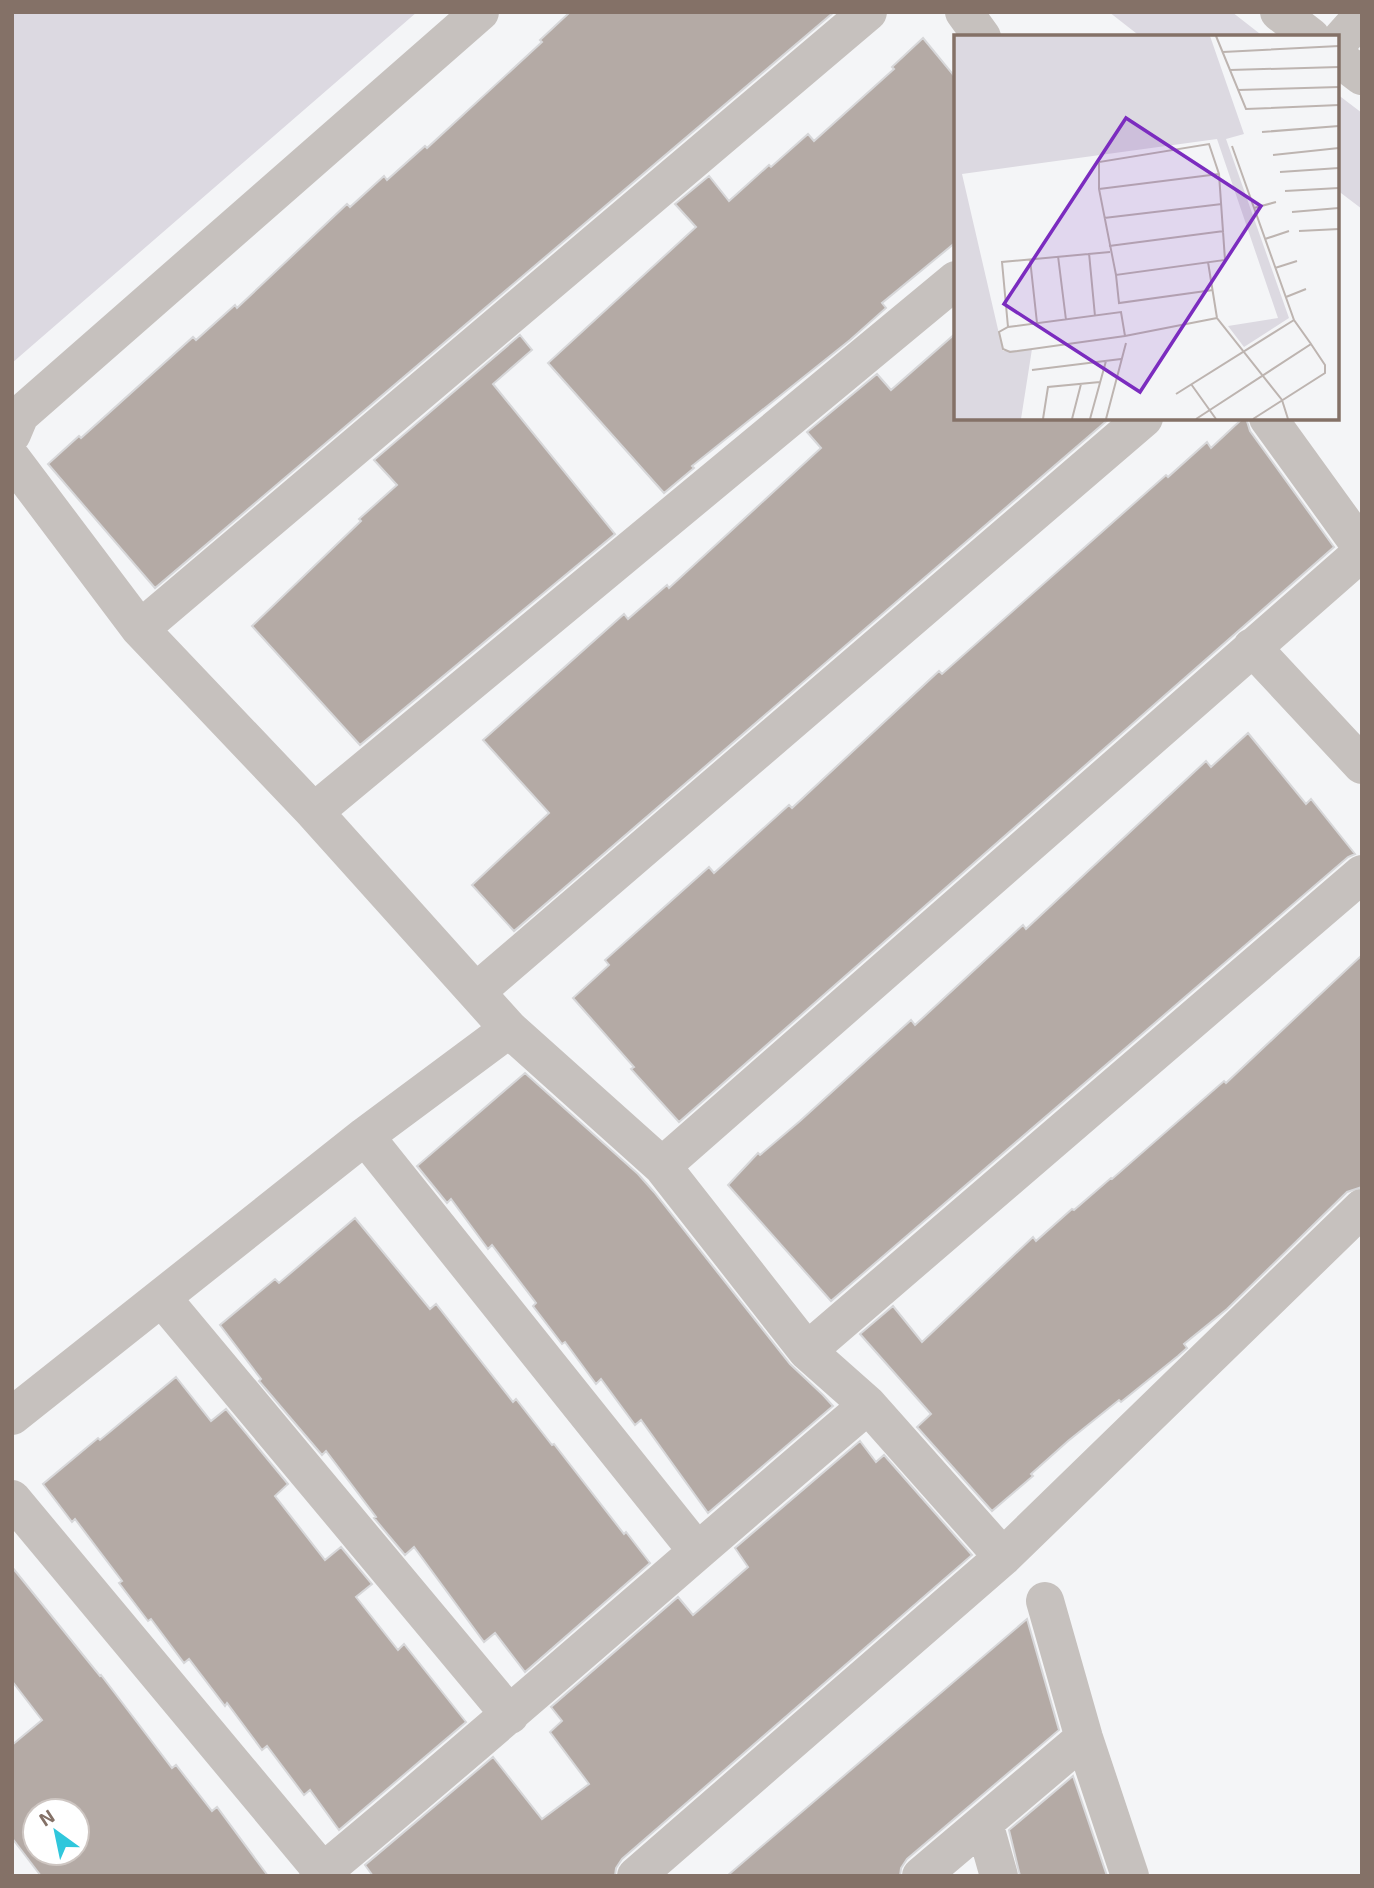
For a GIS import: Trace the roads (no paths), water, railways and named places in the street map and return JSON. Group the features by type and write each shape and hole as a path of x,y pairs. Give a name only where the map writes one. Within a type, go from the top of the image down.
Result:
{"street":[{"path":"12,434 20,415 480,12"},
{"path":"140,629 868,12"},
{"path":"964,12 981,35"},
{"path":"1279,12 1308,35"},
{"path":"1339,42 1362,16"},
{"path":"1339,59 1362,76"},
{"path":"314,812 954,282"},
{"path":"476,992 1142,420"},
{"path":"662,1166 1362,550 1269,420"},
{"path":"12,459 140,629 314,812 509,1029 662,1166 807,1351 868,1405 1003,1557"},
{"path":"1252,647 1362,765"},
{"path":"807,1351 1362,874"},
{"path":"12,1416 365,1136 509,1029"},
{"path":"365,1136 697,1551"},
{"path":"636,1876 1003,1557 1362,1208"},
{"path":"162,1298 510,1715"},
{"path":"12,1499 321,1874 510,1715 868,1405"},
{"path":"1045,1601 1084,1738 1130,1876"},
{"path":"921,1876 1084,1738"},
{"path":"984,1823 999,1876"}]}
